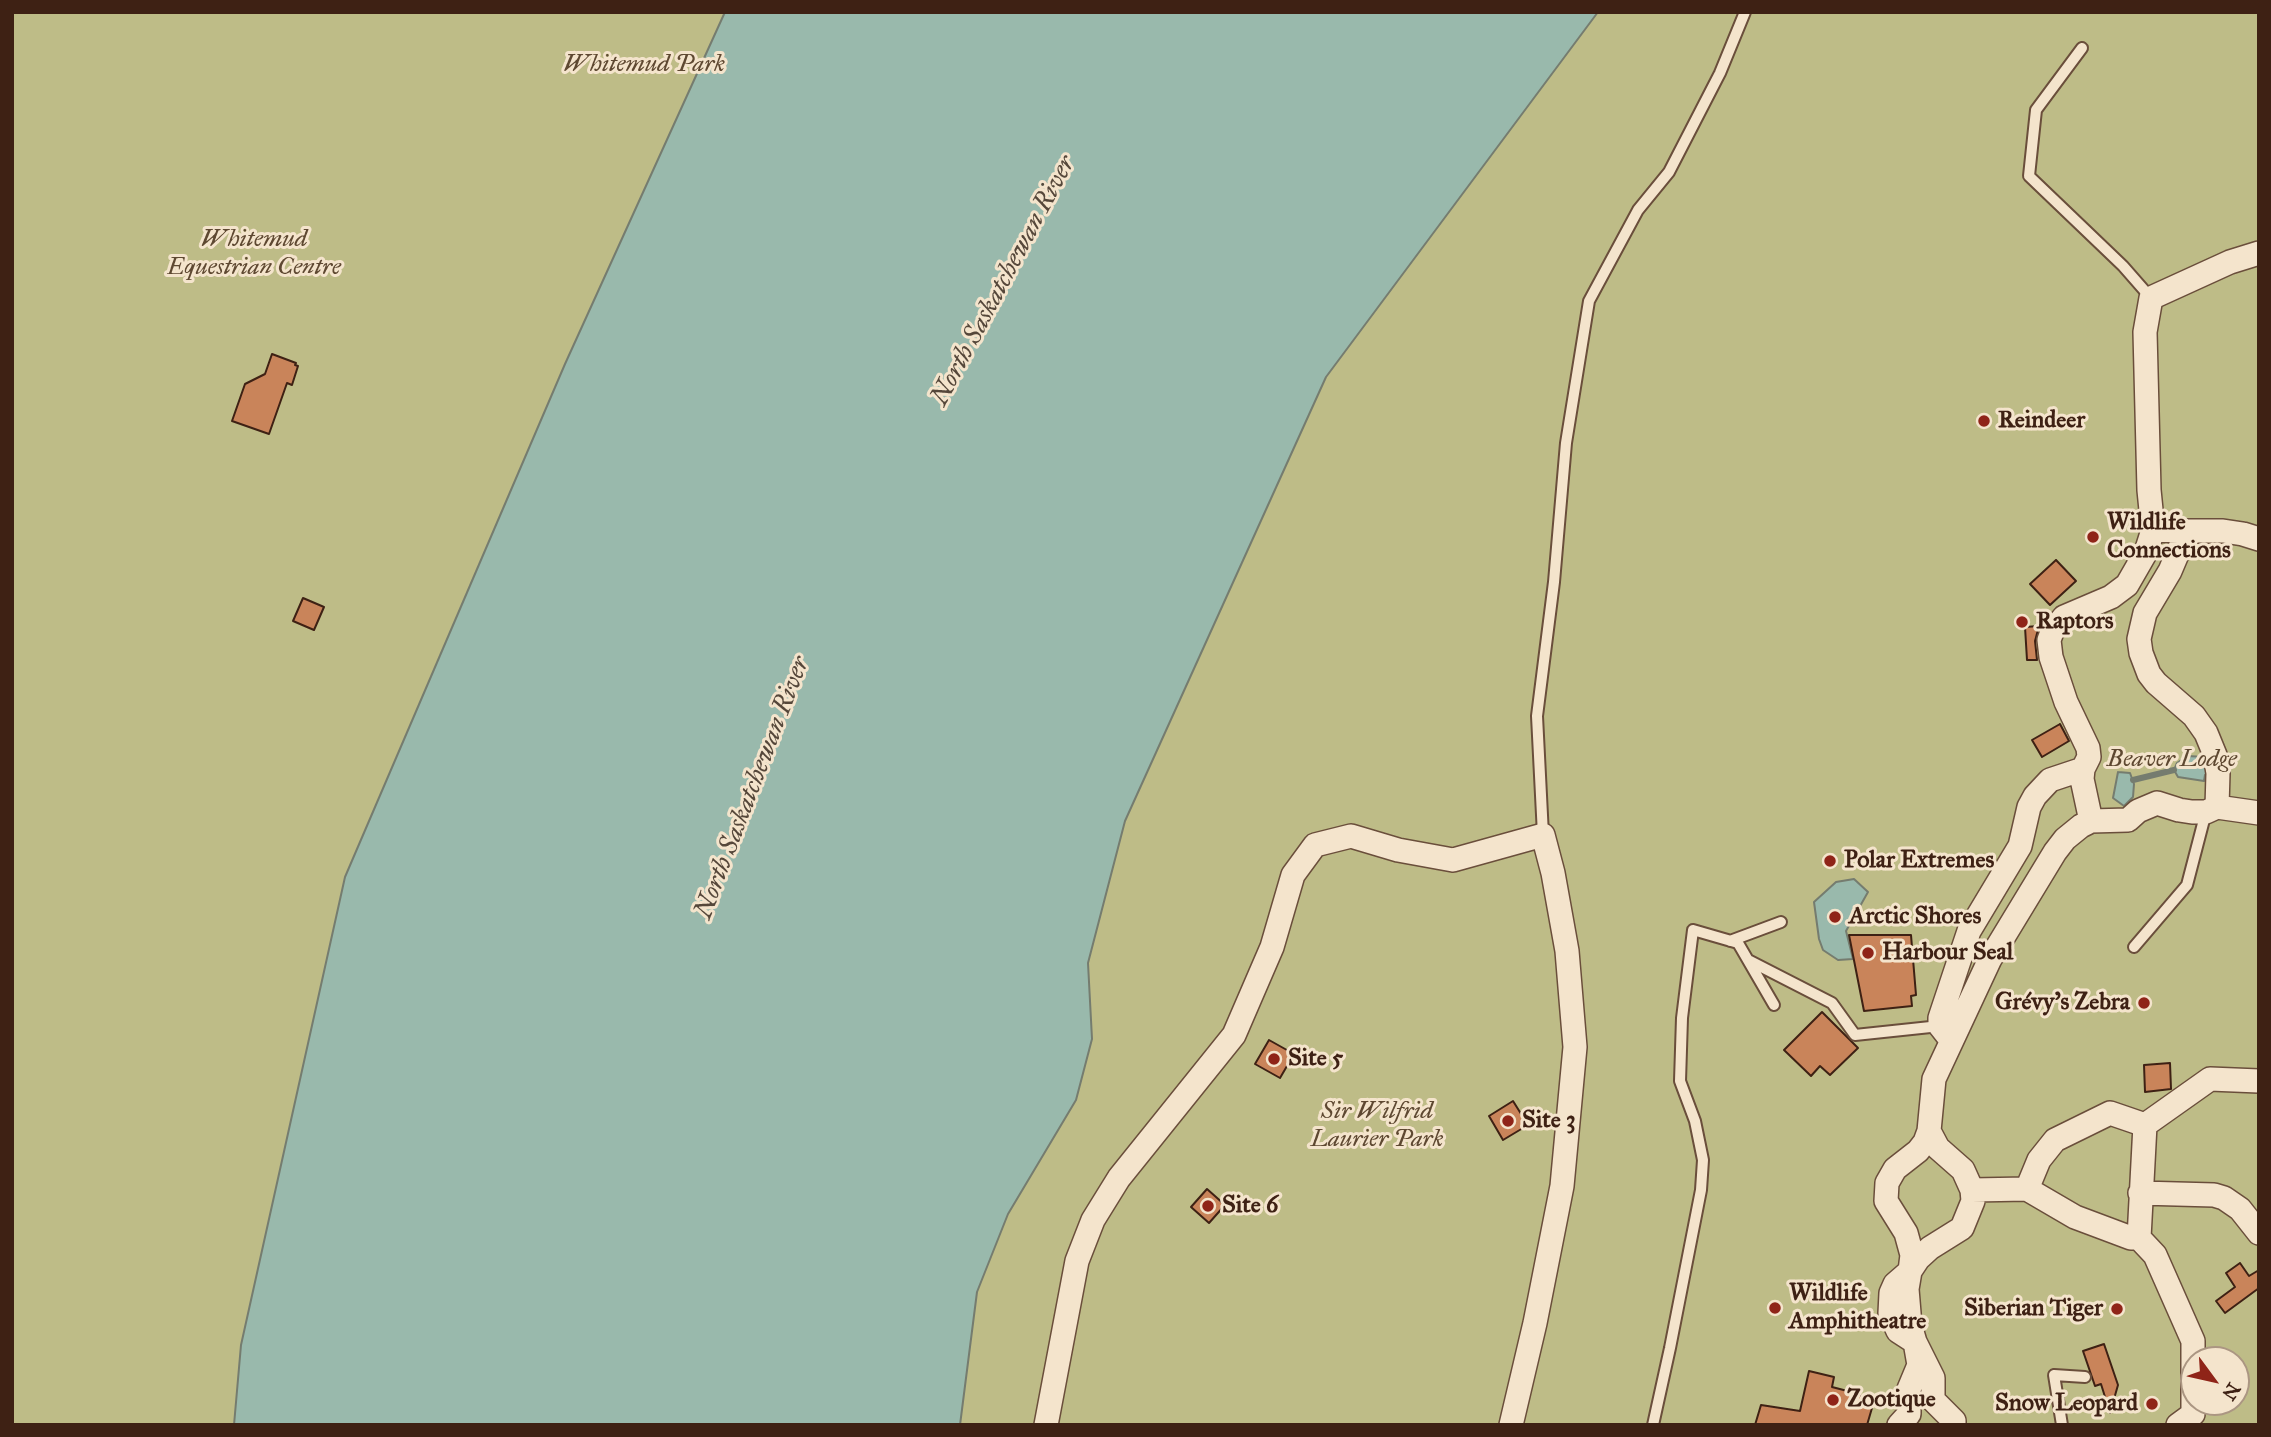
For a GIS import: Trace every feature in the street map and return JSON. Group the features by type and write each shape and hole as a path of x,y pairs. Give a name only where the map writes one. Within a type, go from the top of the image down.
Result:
{"street":[{"path":"2091,821 2082,779 2082,769 2089,757 2088,748 2066,702 2051,657 2049,640 2057,624 2064,618 2110,597 2127,585 2146,552 2154,530 2149,490 2145,332 2151,298 2230,262 2258,254"},
{"path":"2154,530 2257,532"},
{"path":"2187,531 2170,571 2145,612 2139,639 2144,664 2156,683 2202,724 2216,764 2212,810"},
{"path":"1899,1425 1909,1414 1909,1389 1919,1365 1908,1308 1912,1255 1909,1240 1886,1201 1887,1183 1895,1169 1918,1151 1929,1131 1934,1079 1945,1033 1940,1018 1969,931 2020,846 2029,807 2035,796 2050,780 2082,769"},
{"path":"1945,1033 1964,1016 1990,959 2055,852 2073,832 2091,821 2128,820 2138,811 2157,803 2179,810 2259,813"},
{"path":"1046,1425 1077,1261 1093,1220 1119,1178 1234,1035 1272,947 1293,875 1314,845 1351,836 1398,850 1453,860 1543,835 1567,951 1575,1046 1562,1186 1535,1323 1511,1425"},
{"path":"1989,895 2018,916"},
{"path":"2145,1125 2210,1079 2259,1081"},
{"path":"2026,1189 2039,1160 2055,1140 2110,1113 2145,1125"},
{"path":"2145,1125 2139,1238 2155,1255 2193,1341 2190,1421"},
{"path":"1910,1271 1930,1248 1962,1228 1973,1201 1972,1190 1963,1170 1938,1148 1929,1131"},
{"path":"1972,1190 2026,1189 2075,1217 2131,1238 2139,1238"},
{"path":"2140,1193 2202,1194 2224,1198 2240,1209 2259,1233"},
{"path":"1914,1342 1933,1378 1933,1400 1954,1421 1954,1425"}],"lane":[{"path":"1543,835 1537,716 1555,582 1566,443 1589,301 1638,210 1669,172 1720,73 1745,12"},
{"path":"2082,48 2036,110 2029,176 2123,266 2151,298"},
{"path":"2134,947 2187,885 2212,810"},
{"path":"1730,941 1781,922"},
{"path":"1653,1425 1671,1348 1701,1190 1703,1160 1695,1121 1680,1081 1682,1023 1693,930 1738,943 1774,1005"},
{"path":"1748,960 1832,1003 1855,1035 1945,1033"},
{"path":"2062,1425 2054,1375 2085,1377"}],"green space":[{"name":"Whitemud Equestrian Centre","path":"12,12 725,12 565,364 345,877 241,1345 234,1425 12,1425"},
{"path":"1598,12 2259,12 2259,1425 960,1425 977,1292 1008,1214 1076,1100 1092,1039 1087,963 1125,821 1326,377"}],"water":[{"name":"North Saskatchewan River","path":"725,12 1598,12 1326,377 1125,821 1088,963 1092,1039 1076,1100 1008,1214 977,1292 960,1425 234,1425 241,1345 345,877 565,364"},
{"path":"2187,756 2206,757 2209,773 2205,775 2204,781 2178,777 2174,770 2177,763"},
{"path":"2118,772 2130,773 2134,784 2133,797 2124,806 2113,798"},
{"name":"Arctic Shores","path":"1854,879 1868,892 1846,931 1853,959 1838,960 1823,950 1814,902 1836,882"}],"building":[{"path":"272,354 298,366 292,385 287,383 269,434 232,421 245,384 265,374"},
{"path":"2056,560 2076,581 2050,605 2030,584"},
{"path":"303,598 324,607 314,630 293,621"},
{"path":"2039,626 2035,641 2037,660 2027,660 2025,627"},
{"path":"2060,724 2069,741 2042,757 2032,740"},
{"path":"1849,935 1911,935 1916,995 1911,996 1912,1006 1864,1011"},
{"path":"1822,1012 1858,1048 1830,1075 1820,1066 1811,1076 1784,1050"},
{"name":"Site 5","path":"1269,1040 1294,1054 1280,1078 1255,1064"},
{"path":"2170,1063 2171,1089 2145,1092 2144,1065"},
{"name":"Site 3","path":"1513,1101 1528,1125 1503,1140 1489,1116"},
{"name":"Site 6","path":"1207,1189 1225,1205 1209,1223 1191,1207"},
{"path":"2240,1263 2249,1276 2259,1270 2259,1288 2225,1313 2216,1301 2235,1287 2226,1273"},
{"path":"2104,1344 2118,1385 2110,1413 2101,1384 2095,1386 2083,1351"},
{"name":"Zootique","path":"1809,1371 1834,1377 1832,1387 1859,1394 1872,1408 1867,1425 1755,1425 1761,1405 1800,1411"}],"waterway":[{"path":"2133,780 2174,770"}],"place":[{"name":"Reindeer","path":"1984,421"},
{"name":"Wildlife Connections","path":"2093,537"},
{"name":"Raptors","path":"2022,622"},
{"name":"Polar Extremes","path":"1830,861"},
{"name":"Arctic Shores","path":"1835,917"},
{"name":"Harbour Seal","path":"1868,953"},
{"name":"Grévy's Zebra","path":"2144,1003"},
{"name":"Site 5","path":"1274,1059"},
{"name":"Site 3","path":"1508,1121"},
{"name":"Site 6","path":"1208,1206"},
{"name":"Wildlife Amphitheatre","path":"1775,1308"},
{"name":"Siberian Tiger","path":"2117,1309"},
{"name":"Zootique","path":"1833,1400"},
{"name":"Snow Leopard","path":"2152,1404"}],"park label":[{"name":"Whitemud Park","path":"644,65"},
{"name":"Beaver Lodge","path":"2172,760"},
{"name":"Sir Wilfrid Laurier Park","path":"1377,1126"}]}
